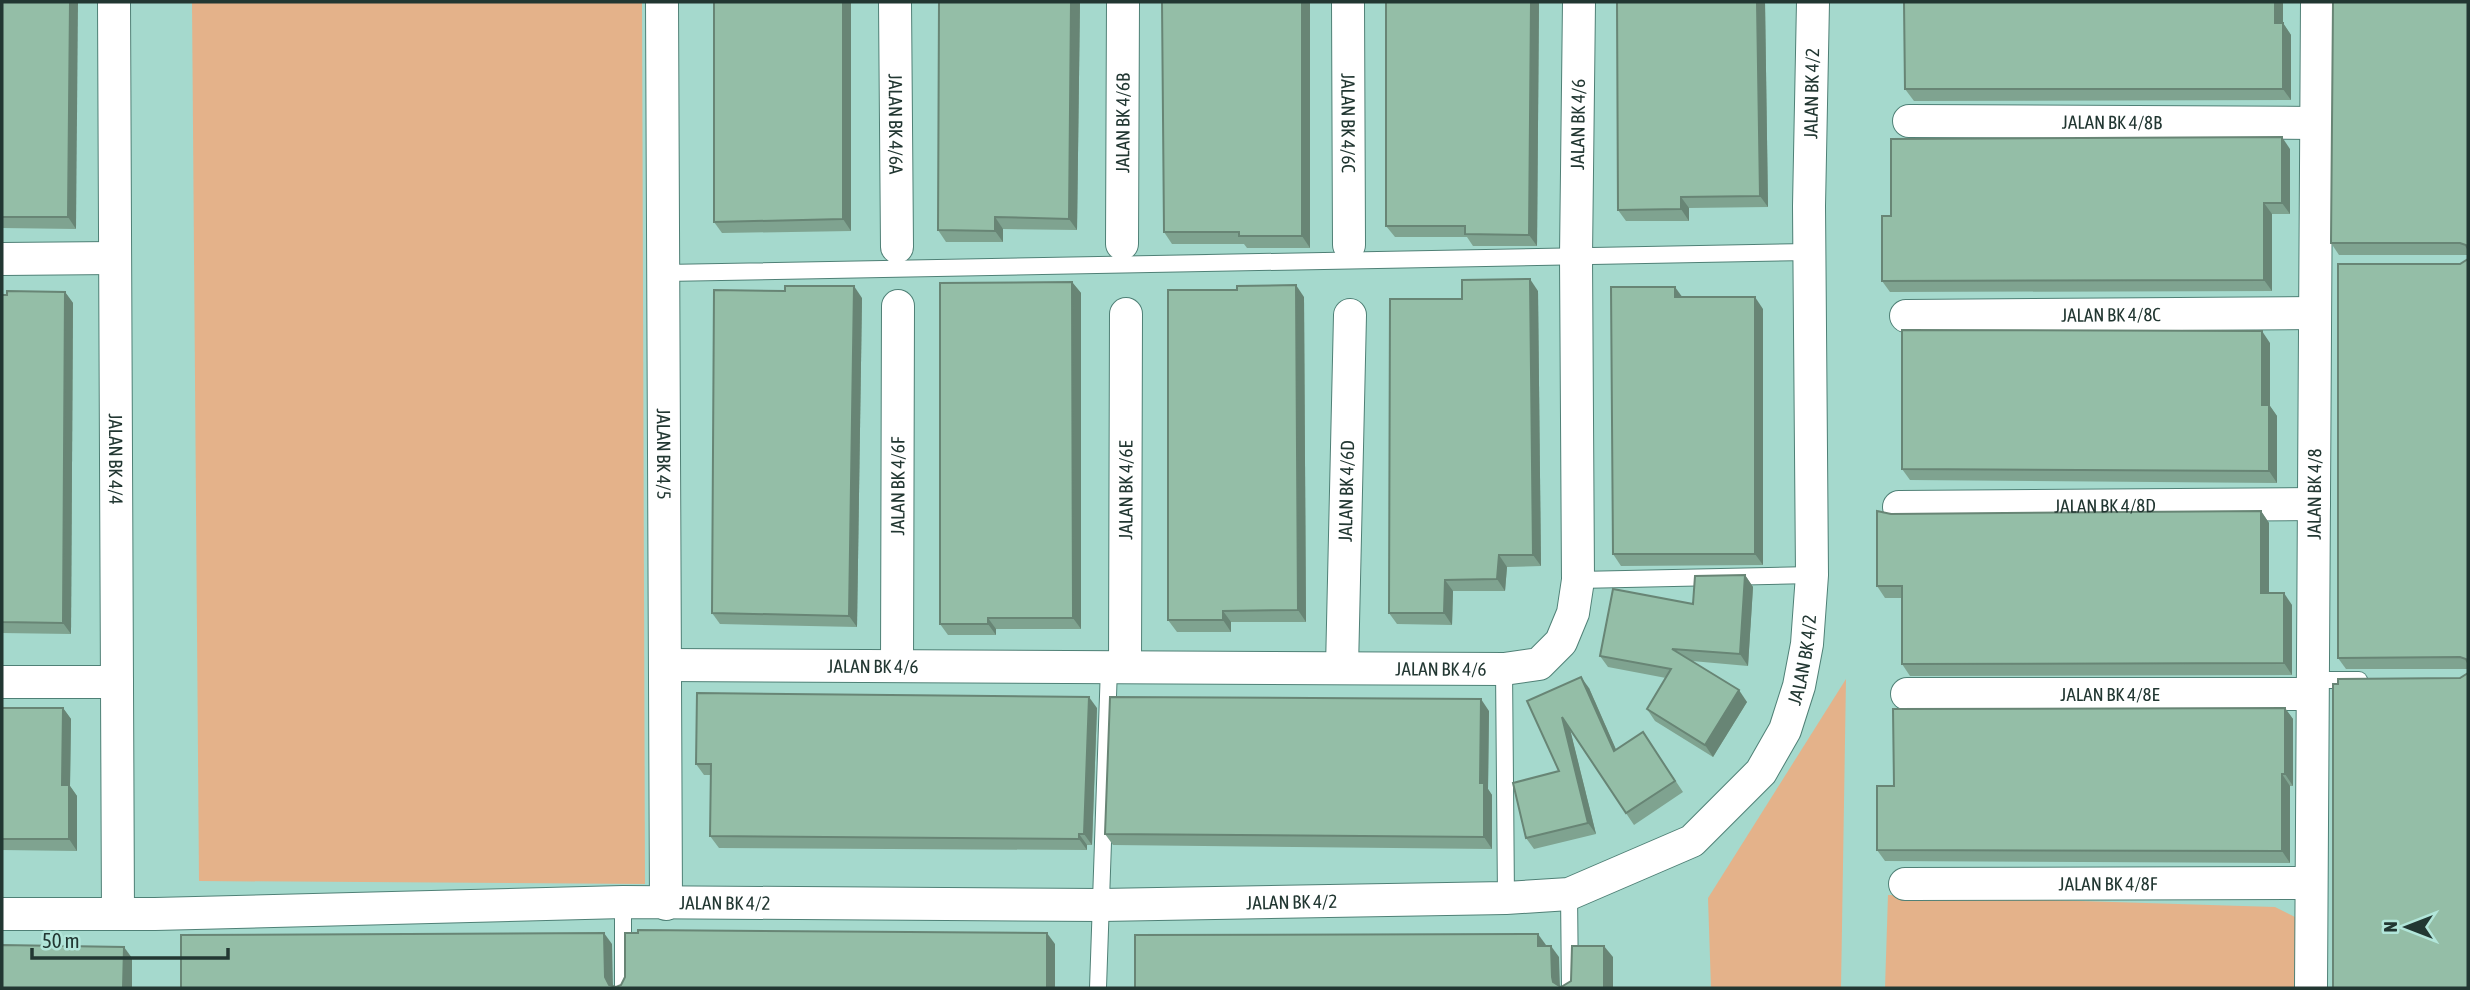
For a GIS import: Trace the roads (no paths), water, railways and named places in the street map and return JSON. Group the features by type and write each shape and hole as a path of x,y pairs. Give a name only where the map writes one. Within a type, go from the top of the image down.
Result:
{"street":[{"name":"JALAN BK 4/4","path":"114,2 118,914"},
{"name":"JALAN BK 4/5","path":"662,2 666,904"},
{"name":"JALAN BK 4/6A","path":"895,2 897,247"},
{"name":"JALAN BK 4/6B","path":"1122,244 1123,2"},
{"name":"JALAN BK 4/6C","path":"1348,2 1349,245"},
{"name":"JALAN BK 4/6","path":"667,665 1504,669 1539,664 1561,642 1573,613 1578,580 1576,257 1579,2"},
{"name":"JALAN BK 4/2","path":"2,914 118,914 622,902 1101,905 1506,898 1569,894 1692,841 1761,772 1785,730 1799,686 1807,644 1812,575 1809,252 1813,2"},
{"name":"JALAN BK 4/8","path":"2311,988 2315,313 2322,265 2316,123 2317,2"},
{"name":"JALAN BK 4/8B","path":"1909,121 2316,123"},
{"path":"2,259 114,258"},
{"name":"JALAN BK 4/6F","path":"897,666 898,306"},
{"name":"JALAN BK 4/8C","path":"1906,316 2315,313"},
{"name":"JALAN BK 4/6E","path":"1117,667 1126,314"},
{"name":"JALAN BK 4/6D","path":"1342,668 1350,315"},
{"name":"JALAN BK 4/8D","path":"1899,507 2314,505"},
{"path":"2,682 117,682"},
{"name":"JALAN BK 4/8E","path":"1907,694 2312,687"},
{"name":"JALAN BK 4/8F","path":"1905,884 2311,883"}],"lane":[{"path":"664,273 1809,252"},
{"path":"1578,580 1812,575"},
{"path":"1098,988 1117,667"},
{"path":"1504,669 1506,898"},
{"path":"2312,687 2377,680"},
{"path":"1569,894 1570,988"},
{"path":"622,902 623,988"}]}
